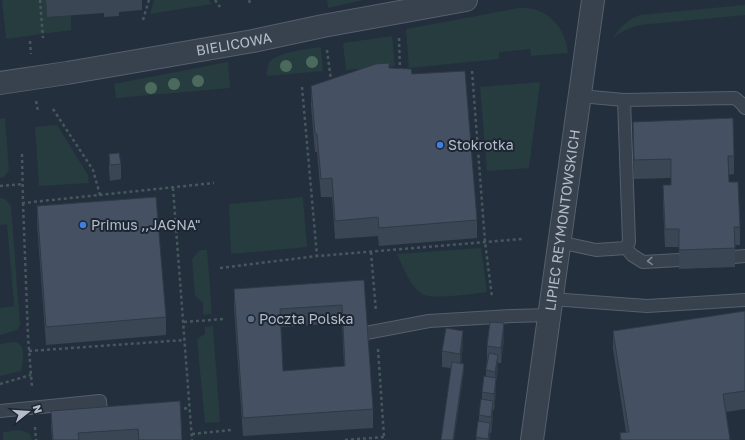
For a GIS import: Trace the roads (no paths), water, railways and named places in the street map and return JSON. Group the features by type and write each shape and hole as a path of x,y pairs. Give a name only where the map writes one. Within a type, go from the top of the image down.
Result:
{"street":[{"name":"BIELICOWA","path":"0,83 75,72 253,41 323,26 398,6 466,0"},
{"name":"LIPIEC REYMONTOWSKICH","path":"532,440 593,0"}],"lane":[{"path":"580,96 624,100 735,98 745,108"},
{"path":"624,100 629,242 626,248"},
{"path":"559,242 596,250 626,248"},
{"path":"626,248 632,256 644,262 679,260"},
{"path":"366,333 429,321 512,316 550,308 647,306 745,300"},
{"path":"0,411 100,401 102,423"}],"place":[{"name":"Stokrotka","path":"440,145"},
{"name":"Primus ,,JAGNA\"","path":"83,225"},
{"name":"Poczta Polska","path":"251,319"}]}
